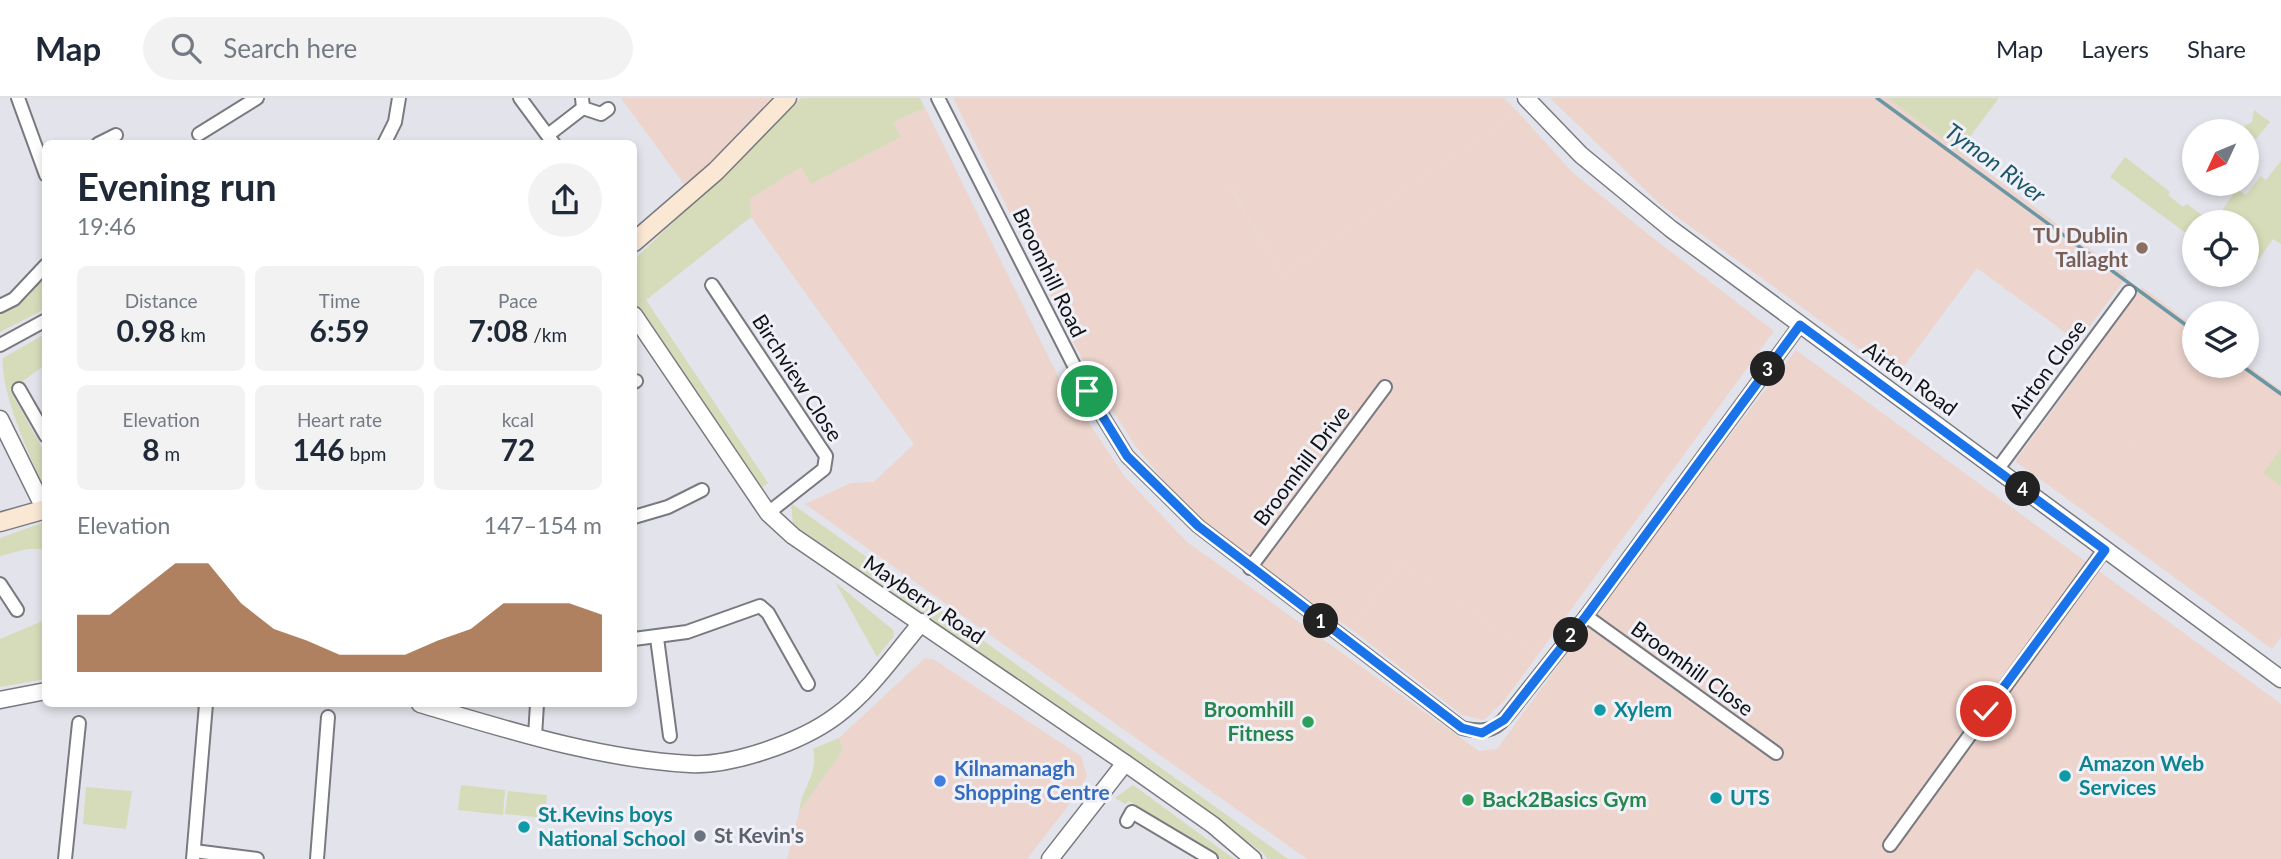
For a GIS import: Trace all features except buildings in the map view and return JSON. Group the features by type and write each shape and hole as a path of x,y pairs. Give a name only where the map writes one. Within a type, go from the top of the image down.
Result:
{"main road":[{"path":"637,239 718,169 787,98"},
{"path":"0,522 42,511"}],"street":[{"path":"18,98 42,164"},
{"path":"199,134 240,102 257,98"},
{"path":"386,140 395,122 399,98"},
{"path":"520,98 551,139 582,103 601,114 608,109"},
{"name":"Broomhill Road","path":"938,98 1087,391 1127,456 1170,500 1250,568 1462,728 1482,733 1504,720 1586,616 1800,325"},
{"name":"Airton Road","path":"1526,98 1621,190 2281,679"},
{"path":"106,140 116,135"},
{"path":"0,306 14,299 42,269"},
{"name":"Birchview Close","path":"712,285 826,456 824,470 768,513"},
{"name":"Airton Close","path":"1997,470 2129,292"},
{"name":"Mayberry Road","path":"637,319 768,513 793,536 1125,763 1213,825 1253,859"},
{"path":"0,345 42,322"},
{"name":"Broomhill Drive","path":"1250,568 1385,387"},
{"path":"19,389 42,429"},
{"path":"0,419 42,504"},
{"path":"637,516 668,507 702,491"},
{"path":"1890,845 2105,550"},
{"path":"0,584 17,610"},
{"path":"637,639 687,632 760,606 768,613 808,684"},
{"name":"Broomhill Close","path":"1586,616 1776,754"},
{"path":"431,707 535,736 634,758 692,764 729,761 802,736 835,717 868,688 922,622"},
{"path":"657,638 670,736"},
{"path":"0,700 42,692"},
{"path":"206,707 193,855 257,859"},
{"path":"535,736 537,707"},
{"path":"317,859 328,717"},
{"path":"65,859 79,723"},
{"path":"1050,859 1125,763"},
{"path":"1127,821 1132,812 1211,859"}],"shaded area":[{"path":"621,98 772,98 686,187"},
{"path":"953,98 1224,98 1267,161 1265,169 1231,189 1282,275 1518,112 1571,171 1774,331 1537,656 1400,562 1351,629 1223,541 1166,483 1134,444 1088,371"},
{"path":"1224,98 1504,98 1518,112 1282,275 1231,188 1265,169"},
{"path":"1550,98 1888,98 2127,276 2078,342 1977,268 1897,376 1662,206"},
{"path":"925,108 1059,378 1125,477 1187,542 1479,751 1497,749 1662,524 1796,350 2281,704 2281,859 1307,859 805,504 851,483 874,482 914,444 751,217 750,199 801,167 811,184 901,137 893,122"},
{"path":"2142,287 2182,317 2182,378 2259,378 2259,374 2281,390 2281,637 2272,649 2110,530 2155,462 2065,393"},
{"path":"2065,393 2155,462 2110,530 2015,461"},
{"path":"1400,562 1537,656 1504,701 1484,720 1462,715 1351,629"},
{"path":"925,658 933,659 1081,756 1087,776 1074,798 1027,859 787,859 799,812 843,750 839,738"}],"green space":[{"path":"801,98 920,98 925,108 893,122 901,137 811,184 801,167 750,199 751,217 646,300 768,483 760,489 637,305 637,257"},
{"path":"1888,98 1999,98 1959,151"},
{"path":"2254,110 2270,122 2259,135 2259,119 2252,119"},
{"path":"2125,157 2170,192 2168,195 2183,207 2187,204 2195,210 2182,210 2182,230 2110,177"},
{"path":"2281,161 2281,244 2273,239 2259,259 2259,210 2222,210 2232,196 2259,196 2259,179 2261,176 2266,180"},
{"path":"42,277 42,311 0,332 0,314 28,297"},
{"path":"42,336 42,367 10,390 42,448 42,482 11,406 3,372 3,358"},
{"path":"2281,449 2281,486 2263,473"},
{"path":"791,503 1288,859 1268,859 1262,852 793,524"},
{"path":"42,523 42,550 27,549 0,556 0,538"},
{"path":"835,582 893,630 894,636 877,657"},
{"path":"42,621 42,680 0,687 0,639"},
{"path":"839,738 843,750 799,812 814,766 813,749"},
{"path":"461,785 505,790 503,815 458,810"},
{"path":"1133,785 1234,859 1221,859 1129,801 1125,804 1115,798"},
{"path":"86,787 132,791 126,829 83,824"},
{"path":"508,791 547,795 545,818 505,814"}],"waterway":[{"name":"Tymon River","path":"1877,98 2182,322"},
{"name":"Tymon River","path":"2259,378 2281,394"}],"place":[{"name":"TU Dublin Tallaght","path":"2142,248"},
{"name":"Xylem","path":"1600,710"},
{"name":"Broomhill Fitness","path":"1308,722"},
{"name":"Amazon Web Services","path":"2065,776"},
{"name":"Kilnamanagh Shopping Centre","path":"940,781"},
{"name":"UTS","path":"1716,798"},
{"name":"Back2Basics Gym","path":"1468,800"},
{"name":"St.Kevins boys National School","path":"524,827"},
{"name":"St Kevin's","path":"700,836"}],"route":[{"path":"1087,391 1127,456 1198,526 1462,728 1482,733 1504,720 1586,616 1800,325 2105,550 1986,711"}]}
